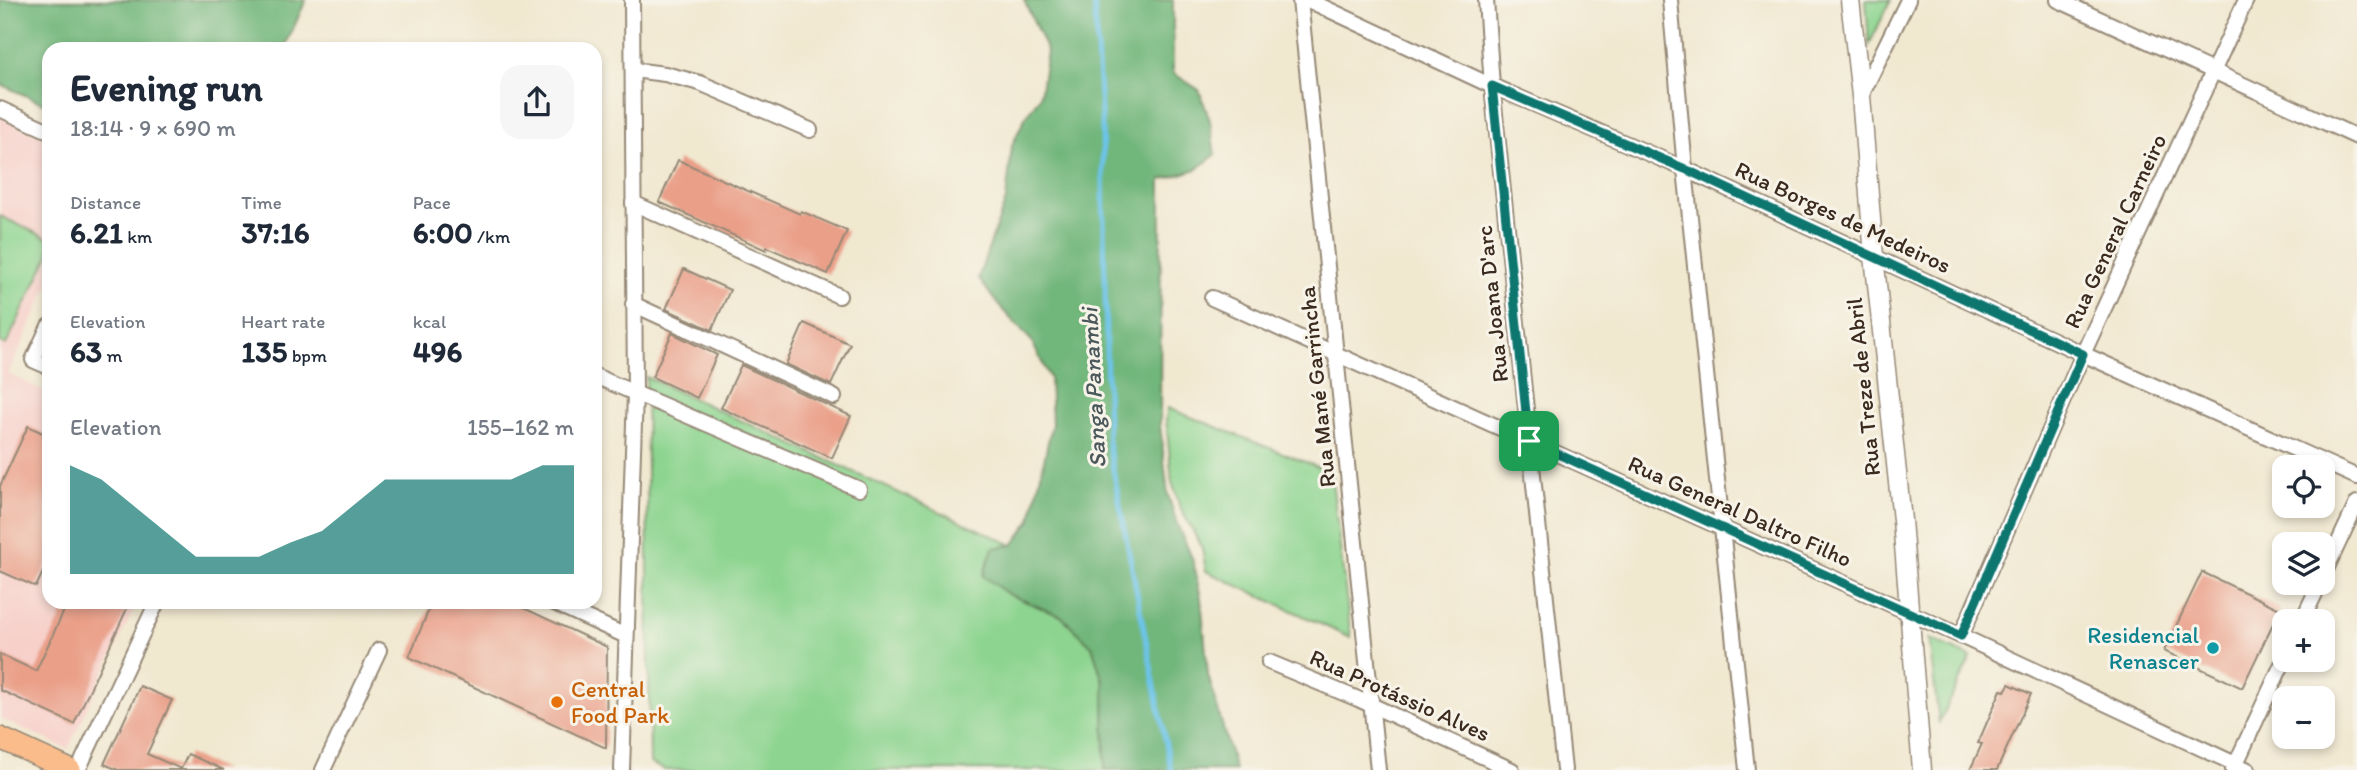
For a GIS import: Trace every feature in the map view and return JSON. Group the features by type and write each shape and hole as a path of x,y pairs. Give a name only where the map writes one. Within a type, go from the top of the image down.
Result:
{"main road":[{"path":"0,738 70,770"}],"street":[{"path":"622,770 635,394 632,0"},
{"name":"Rua Mané Garrincha","path":"1300,0 1378,770"},
{"name":"Rua Borges de Medeiros","path":"1308,0 1492,86 1685,169 2083,354 2357,477"},
{"name":"Rua Joana D'arc","path":"1486,0 1492,86 1563,770"},
{"path":"1670,0 1747,770"},
{"name":"Rua Treze de Abril","path":"1850,0 1902,520 1922,770"},
{"path":"1861,96 1908,0"},
{"path":"2058,0 2357,137"},
{"name":"Rua General Carneiro","path":"1961,636 2083,354 2246,0"},
{"path":"633,69 700,83 810,130"},
{"path":"0,109 42,128"},
{"path":"633,203 839,296"},
{"name":"Rua General Daltro Filho","path":"1212,298 1961,636 2239,768"},
{"path":"633,304 834,397"},
{"path":"42,341 33,360 42,364"},
{"path":"602,379 859,489"},
{"path":"2335,550 2357,503"},
{"path":"78,770 154,609"},
{"path":"567,609 626,636"},
{"path":"323,770 379,650"},
{"name":"Rua Protássio Alves","path":"1269,662 1512,770"},
{"path":"2239,768 2279,672"}],"shaded area":[{"path":"0,117 42,137 42,300 8,374 42,390 42,609 134,609 68,749 0,718"}],"green space":[{"path":"0,0 306,0 287,42 42,42 42,103 0,84"},
{"path":"1024,0 1173,0 1173,73 1199,90 1210,121 1215,155 1197,169 1161,180 1160,425 1168,495 1192,558 1201,598 1208,675 1235,770 1105,770 1104,684 1092,646 1061,616 1008,594 983,576 993,548 1013,545 1031,520 1052,424 1050,379 1031,340 978,278 1006,200 1012,145 1025,118 1040,96 1047,51"},
{"path":"1866,0 1891,0 1869,45"},
{"path":"0,216 42,236 42,270 6,345 0,342"},
{"path":"646,377 1013,545 1008,594 1061,616 1092,646 1104,684 1105,770 665,770 650,763"},
{"path":"1168,408 1331,472 1351,638 1206,571 1202,548 1180,507 1172,482 1166,418"},
{"path":"1929,639 1971,657 1939,723"}],"building":[{"path":"678,160 800,214 801,211 847,231 828,274 767,247 766,250 659,202"},
{"path":"684,269 730,290 712,330 666,309"},
{"path":"804,323 850,344 831,385 786,364"},
{"path":"672,333 717,355 697,398 652,377"},
{"path":"741,365 851,416 832,458 721,408"},
{"path":"28,426 42,433 42,574 36,587 0,571 0,486"},
{"path":"2202,572 2280,609 2272,609 2272,626 2242,688 2164,651"},
{"path":"65,609 127,609 74,724 0,690 0,654 36,671"},
{"name":"Central Food Park","path":"429,609 526,609 607,647 606,748 409,657"},
{"path":"2009,684 2031,694 1997,770 1970,770 1982,744 1978,743 2001,690 2005,691"},
{"path":"140,686 172,700 147,754 181,769 188,754 224,770 118,770 104,764"}],"waterway":[{"name":"Sanga Panambi","path":"1094,0 1102,127 1108,443 1171,770"}],"place":[{"name":"Residencial Renascer","path":"2213,648"},
{"name":"Central Food Park","path":"557,702"}],"route":[{"path":"1492,86 1685,169 2083,354 1961,636 1529,441 1492,86"}]}
